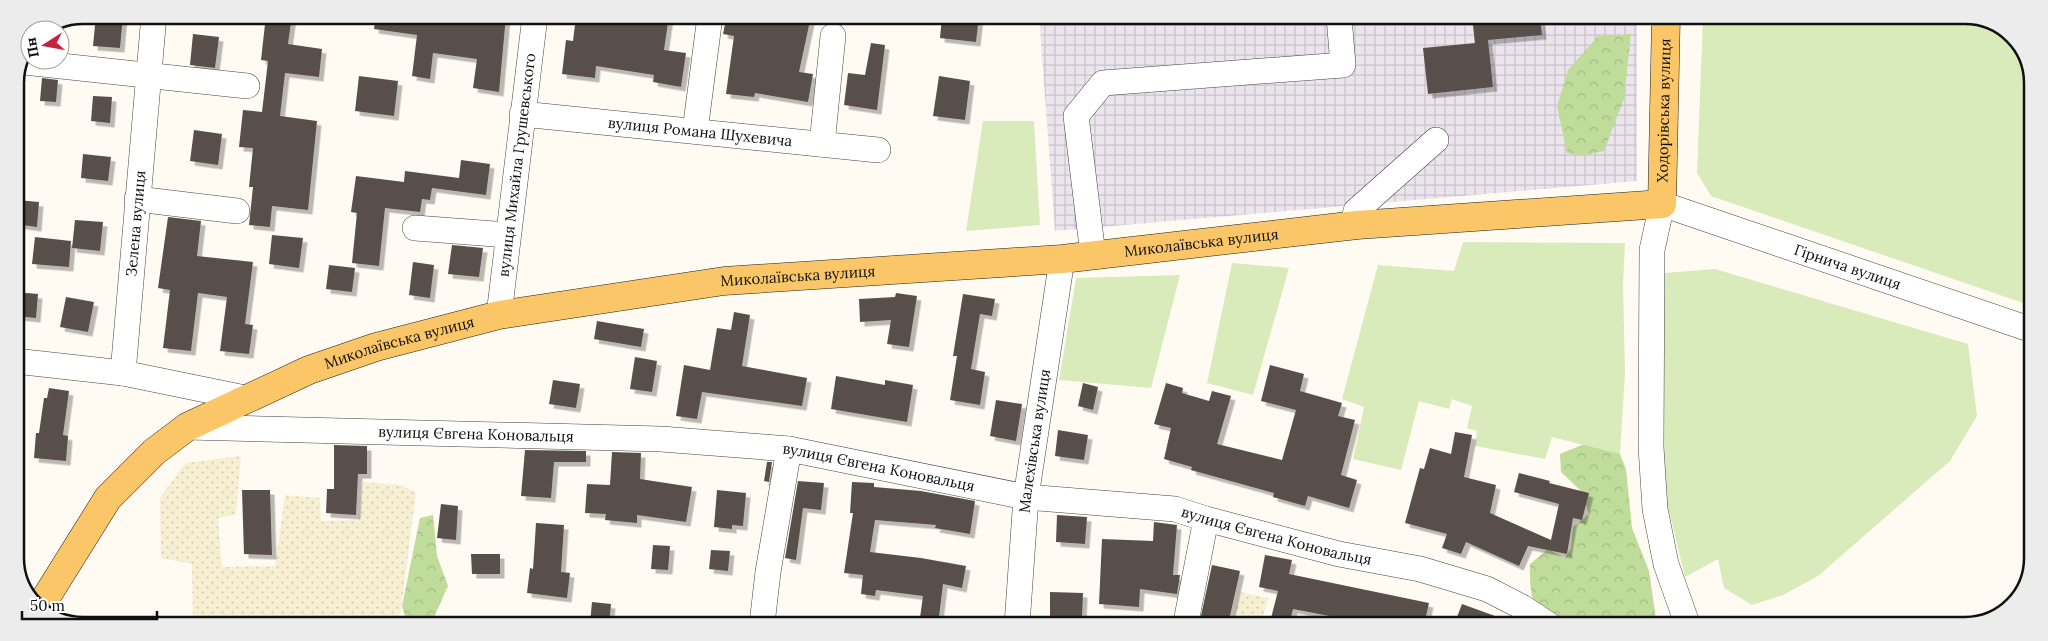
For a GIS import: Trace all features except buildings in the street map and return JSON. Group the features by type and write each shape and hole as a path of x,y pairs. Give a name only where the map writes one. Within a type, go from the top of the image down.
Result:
{"main road":[{"name":"Ходорівська вулиця","path":"1662,204 1666,24"},
{"name":"Миколаївська вулиця","path":"42,601 108,498 154,452 187,427 245,398 310,370 376,346 499,315 724,281 1062,259 1352,226 1662,204"}],"street":[{"name":"Зелена вулиця","path":"123,373 153,24"},
{"name":"вулиця Михайла Грушевського","path":"499,315 533,24"},
{"path":"695,131 709,24"},
{"path":"1093,255 1076,116 1102,83 1343,64 1340,24"},
{"path":"822,144 833,36"},
{"path":"70,67 247,86"},
{"name":"вулиця Романа Шухевича","path":"522,114 878,150"},
{"path":"1352,226 1356,211 1436,140"},
{"path":"137,199 237,211"},
{"path":"1662,204 1652,250 1651,447 1655,508 1666,564 1685,617"},
{"name":"Гірнича вулиця","path":"1662,204 2024,327"},
{"path":"415,228 508,235"},
{"name":"Малехівська вулиця","path":"1018,617 1026,497 1062,259"},
{"path":"24,362 123,373 245,398"},
{"name":"вулиця Євгена Коновальця","path":"187,427 661,438 789,449 1026,497 1175,509 1339,554 1420,569 1487,589 1522,607 1536,617"},
{"path":"763,617 768,572 789,449"},
{"path":"1187,617 1206,519"}],"shaded area":[{"path":"1040,24 1637,24 1637,181 1055,231"},
{"path":"241,456 236,515 218,518 222,567 275,566 285,495 320,498 321,521 359,520 363,482 401,485 416,493 400,617 193,617 192,564 161,558 160,498 185,463"},
{"path":"1240,592 1268,598 1263,617 1233,617"}],"green space":[{"path":"1703,24 1973,24 1988,28 2010,44 2020,60 2024,79 2024,303 1711,196 1697,173"},
{"path":"1631,34 1624,99 1604,151 1581,156 1567,153 1557,106 1568,70 1598,36"},
{"path":"983,121 1034,121 1040,225 966,231"},
{"path":"1463,242 1625,243 1623,285 1625,373 1620,454 1552,437 1545,459 1475,446 1477,431 1467,428 1472,406 1452,399 1449,409 1419,401 1401,470 1353,459 1364,407 1342,399 1378,265 1454,271"},
{"path":"1232,263 1289,268 1253,395 1207,383"},
{"path":"1715,269 1968,344 1977,416 1950,461 1818,576 1783,595 1752,605 1724,588 1718,559 1685,577 1660,474 1665,273"},
{"path":"1180,275 1151,388 1059,380 1076,278"},
{"path":"1601,437 1615,442 1626,469 1632,528 1649,571 1656,617 1539,617 1531,588 1530,564 1548,549 1565,558 1571,548 1573,527 1589,514 1582,492 1561,472 1560,454"},
{"path":"433,515 437,556 448,586 434,617 405,617 402,606 420,518"}]}
